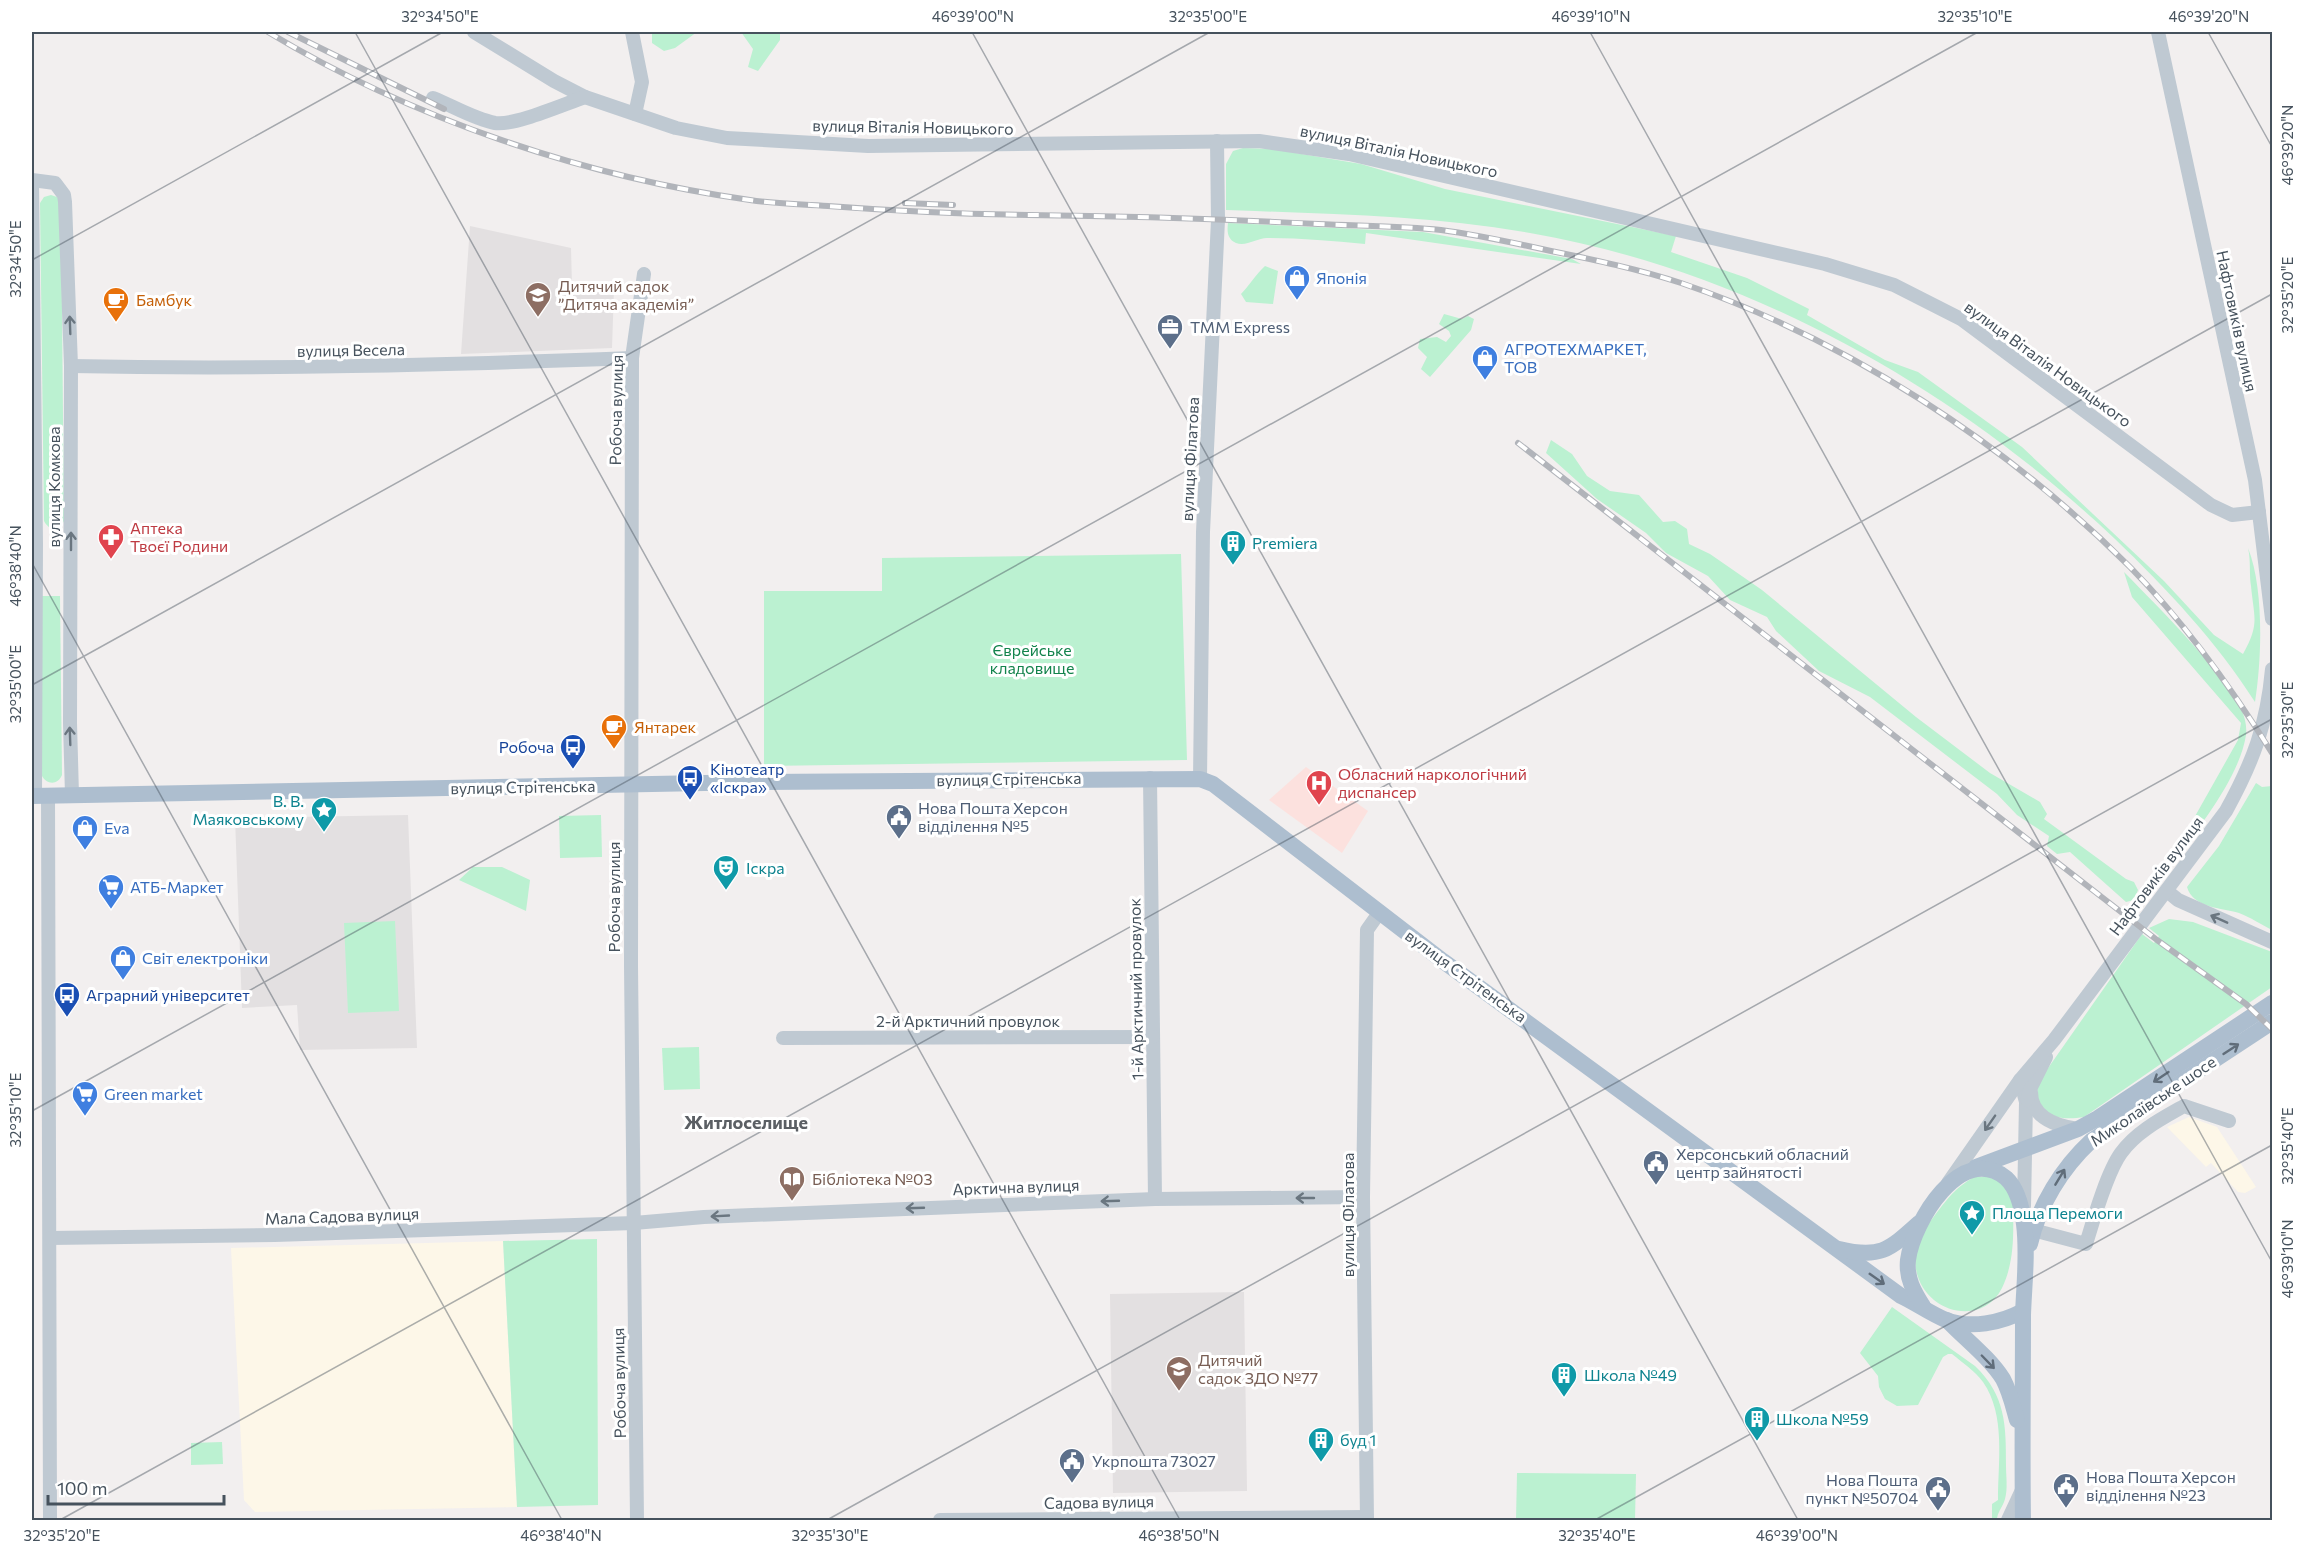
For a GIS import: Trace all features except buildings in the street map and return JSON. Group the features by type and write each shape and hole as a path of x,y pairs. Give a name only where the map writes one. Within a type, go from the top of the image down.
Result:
{"main road":[{"name":"вулиця Стрітенська","path":"38,796 630,785 1200,778 1213,784 1379,913 1832,1247 1900,1296 1923,1306"},
{"name":"Миколаївське шосе","path":"1969,1170 2078,1129 2098,1118 2272,1003"},
{"name":"Миколаївське шосе","path":"2023,1311 2029,1226 2067,1165 2091,1141 2272,1022"},
{"path":"2022,1442 2010,1394 2003,1380 1992,1365 1947,1320 1923,1306 1909,1278 1908,1261 1922,1220 1942,1192 1969,1170 1990,1170 2007,1180 2017,1193 2029,1226"},
{"name":"вулиця Стрітенська","path":"1832,1247 1854,1253 1878,1253 1889,1248 1922,1220"},
{"path":"1947,1320 1973,1324 1990,1322 2008,1318 2023,1311 2023,1521"}],"street":[{"name":"вулиця Віталія Новицького","path":"474,32 554,81 585,97 676,128 727,138 868,146 1270,142 1349,154 1825,264 1894,285 1922,298 1977,330 2222,512 2232,515 2259,512"},
{"path":"632,32 642,82 635,114"},
{"name":"Нафтовиків вулиця","path":"2158,32 2254,480 2272,619"},
{"path":"434,98 483,120 496,123 519,119 585,97"},
{"name":"вулиця Філатова","path":"1200,778 1203,532 1218,220 1217,141"},
{"name":"вулиця Комкова","path":"50,1521 50,1238 38,796 32,181 55,183 64,195 65,202 71,366 69,723 72,795"},
{"name":"Робоча вулиця","path":"637,1521 630,785 632,358 644,274"},
{"name":"вулиця Весела","path":"71,366 193,369 406,366 632,358"},
{"name":"Нафтовиків вулиця","path":"1942,1192 2025,1084 2054,1040 2226,811 2258,746 2266,714 2272,669"},
{"name":"1-й Арктичний провулок","path":"1150,778 1155,1199"},
{"path":"2167,891 2178,900 2272,942"},
{"name":"вулиця Філатова","path":"1367,1519 1363,1197 1367,930 1379,913"},
{"name":"2-й Арктичний провулок","path":"783,1038 1153,1037"},
{"path":"2025,1084 2038,1113 2054,1123 2078,1129"},
{"path":"2025,1084 2024,1148 2029,1226 2086,1244 2112,1169 2120,1154 2132,1141 2149,1127 2184,1106 2229,1121"},
{"name":"Арктична вулиця","path":"634,1223 704,1217 1155,1199 1363,1197"},
{"name":"Мала Садова вулиця","path":"50,1238 275,1235 634,1223"},
{"path":"2008,1521 2022,1488"},
{"name":"Садова вулиця","path":"940,1521 1367,1519"}],"shaded area":[{"name":"Дитячий садок ”Дитяча академія”","path":"470,226 571,248 572,286 614,289 612,348 461,354"},
{"name":"Обласний наркологічний диспансер","path":"1306,767 1368,811 1342,853 1269,800"},
{"path":"408,815 417,1048 300,1050 297,1005 242,1008 235,818"},
{"path":"2189,1117 2217,1127 2256,1187 2245,1193 2238,1192 2211,1163 2206,1167 2167,1127"},
{"path":"503,1241 517,1507 255,1512 244,1500 231,1248"},
{"name":"Дитячий садок ЗДО №77","path":"1244,1292 1247,1491 1113,1493 1110,1294"}],"green space":[{"path":"652,32 697,32 675,48 664,51 652,43"},
{"path":"741,32 780,32 780,40 758,71 748,67 753,49"},
{"path":"1243,148 1272,149 1361,164 1445,189 1676,236 1671,252 1747,278 1809,309 1807,315 1885,360 1918,372 2022,447 2164,581 2214,635 2243,654 2254,628 2248,548 2257,583 2260,624 2255,702 2224,658 2172,596 2115,539 2053,484 1986,432 1917,385 1844,343 1769,306 1691,275 1611,251 1530,233 1416,219 1226,210 1226,164 1233,151"},
{"path":"51,195 57,197 61,203 64,521 57,528 49,527 44,521 40,203 44,197"},
{"path":"1228,223 1423,232 1572,259 1581,264 1366,233 1365,244 1267,238 1240,244 1229,237"},
{"path":"1265,266 1278,271 1273,304 1246,302 1241,294"},
{"path":"1444,314 1462,319 1468,316 1474,319 1471,330 1430,377 1421,369 1427,357 1418,348 1420,339 1437,337 1446,342 1451,336 1449,331 1439,324"},
{"path":"1551,440 1572,454 1587,476 1610,491 1639,495 1663,522 1675,521 1687,529 1689,544 1710,554 1762,590 1916,717 1990,773 2040,802 2047,814 2044,819 2126,879 2134,882 2138,890 2134,900 2126,902 2070,852 2057,854 2047,846 2049,836 2017,815 1997,794 1870,697 1819,671 1776,631 1767,617 1730,600 1708,576 1666,553 1646,533 1597,499 1546,453"},
{"name":"Єврейське кладовище","path":"1181,554 1187,760 764,766 764,591 882,591 882,558"},
{"path":"2124,572 2187,637 2230,691 2245,718 2246,735 2235,768 2174,863 2167,866 2238,740 2241,723 2132,597"},
{"path":"40,596 60,596 62,775 58,781 52,783 42,776"},
{"path":"2256,783 2262,787 2272,786 2272,930 2239,913 2202,903 2190,894 2187,887 2219,846"},
{"path":"601,815 602,857 560,858 559,816"},
{"path":"473,867 502,867 530,880 526,911 459,880"},
{"path":"2169,919 2193,922 2272,952 2272,987 2084,1117 2055,1117 2048,1113 2038,1101 2039,1081 2142,934 2154,943 2159,936 2149,928"},
{"path":"395,921 399,1011 348,1013 344,923"},
{"path":"699,1047 700,1089 664,1090 662,1048"},
{"path":"1974,1177 1995,1177 2013,1197 2012,1255 2002,1288 1990,1303 1975,1310 1959,1311 1943,1306 1929,1295 1919,1280 1915,1261 1919,1238 1924,1229 1952,1194"},
{"path":"597,1239 598,1505 517,1507 503,1241"},
{"path":"1892,1307 1975,1366 1993,1389 2002,1412 2006,1437 2006,1491 1997,1520 1992,1520 1992,1504 1998,1500 1998,1424 1990,1395 1983,1382 1969,1367 1952,1354 1948,1354 1943,1357 1918,1405 1897,1406 1885,1399 1879,1387 1878,1376 1860,1353"},
{"path":"222,1442 223,1464 191,1465 191,1443"},
{"path":"1517,1473 1636,1474 1635,1520 1516,1520"}],"railway":[{"path":"268,32 380,91 500,140 625,176 688,190 769,202 903,211 1210,219 1441,230 1600,261 1681,283 1743,306 1863,365 1921,400 1977,438 2031,479 2130,567 2170,610 2224,680 2272,753"},
{"path":"288,32 444,109"},
{"path":"905,203 953,205"},
{"path":"1518,443 2157,940 2246,1004 2272,1029"}],"place":[{"name":"Японія","path":"1297,301"},
{"name":"Дитячий садок ”Дитяча академія”","path":"538,318"},
{"name":"Бамбук","path":"116,323"},
{"name":"TMM Express","path":"1170,350"},
{"name":"АГРОТЕХМАРКЕТ, ТОВ","path":"1485,381"},
{"name":"Аптека Твоєї Родини","path":"111,560"},
{"name":"Premiera","path":"1233,566"},
{"name":"Янтарек","path":"614,750"},
{"name":"Робоча","path":"573,770"},
{"name":"Кінотеатр «Іскра»","path":"690,801"},
{"name":"Обласний наркологічний диспансер","path":"1319,806"},
{"name":"В. В. Маяковському","path":"324,833"},
{"name":"Нова Пошта Херсон відділення №5","path":"899,840"},
{"name":"Eva","path":"85,851"},
{"name":"Іскра","path":"726,891"},
{"name":"АТБ-Маркет","path":"111,910"},
{"name":"Світ електроніки","path":"123,981"},
{"name":"Аграрний університет","path":"67,1018"},
{"name":"Green market","path":"85,1117"},
{"name":"Херсонський обласний центр зайнятості","path":"1656,1186"},
{"name":"Бібліотека №03","path":"792,1202"},
{"name":"Площа Перемоги","path":"1972,1236"},
{"name":"Дитячий садок ЗДО №77","path":"1179,1392"},
{"name":"Школа №49","path":"1564,1398"},
{"name":"Школа №59","path":"1757,1442"},
{"name":"буд 1","path":"1321,1463"},
{"name":"Укрпошта 73027","path":"1072,1484"},
{"name":"Нова Пошта Херсон відділення №23","path":"2066,1509"},
{"name":"Нова Пошта пункт №50704","path":"1938,1512"}],"district":[{"name":"Житлоселище","path":"746,1123"}]}
